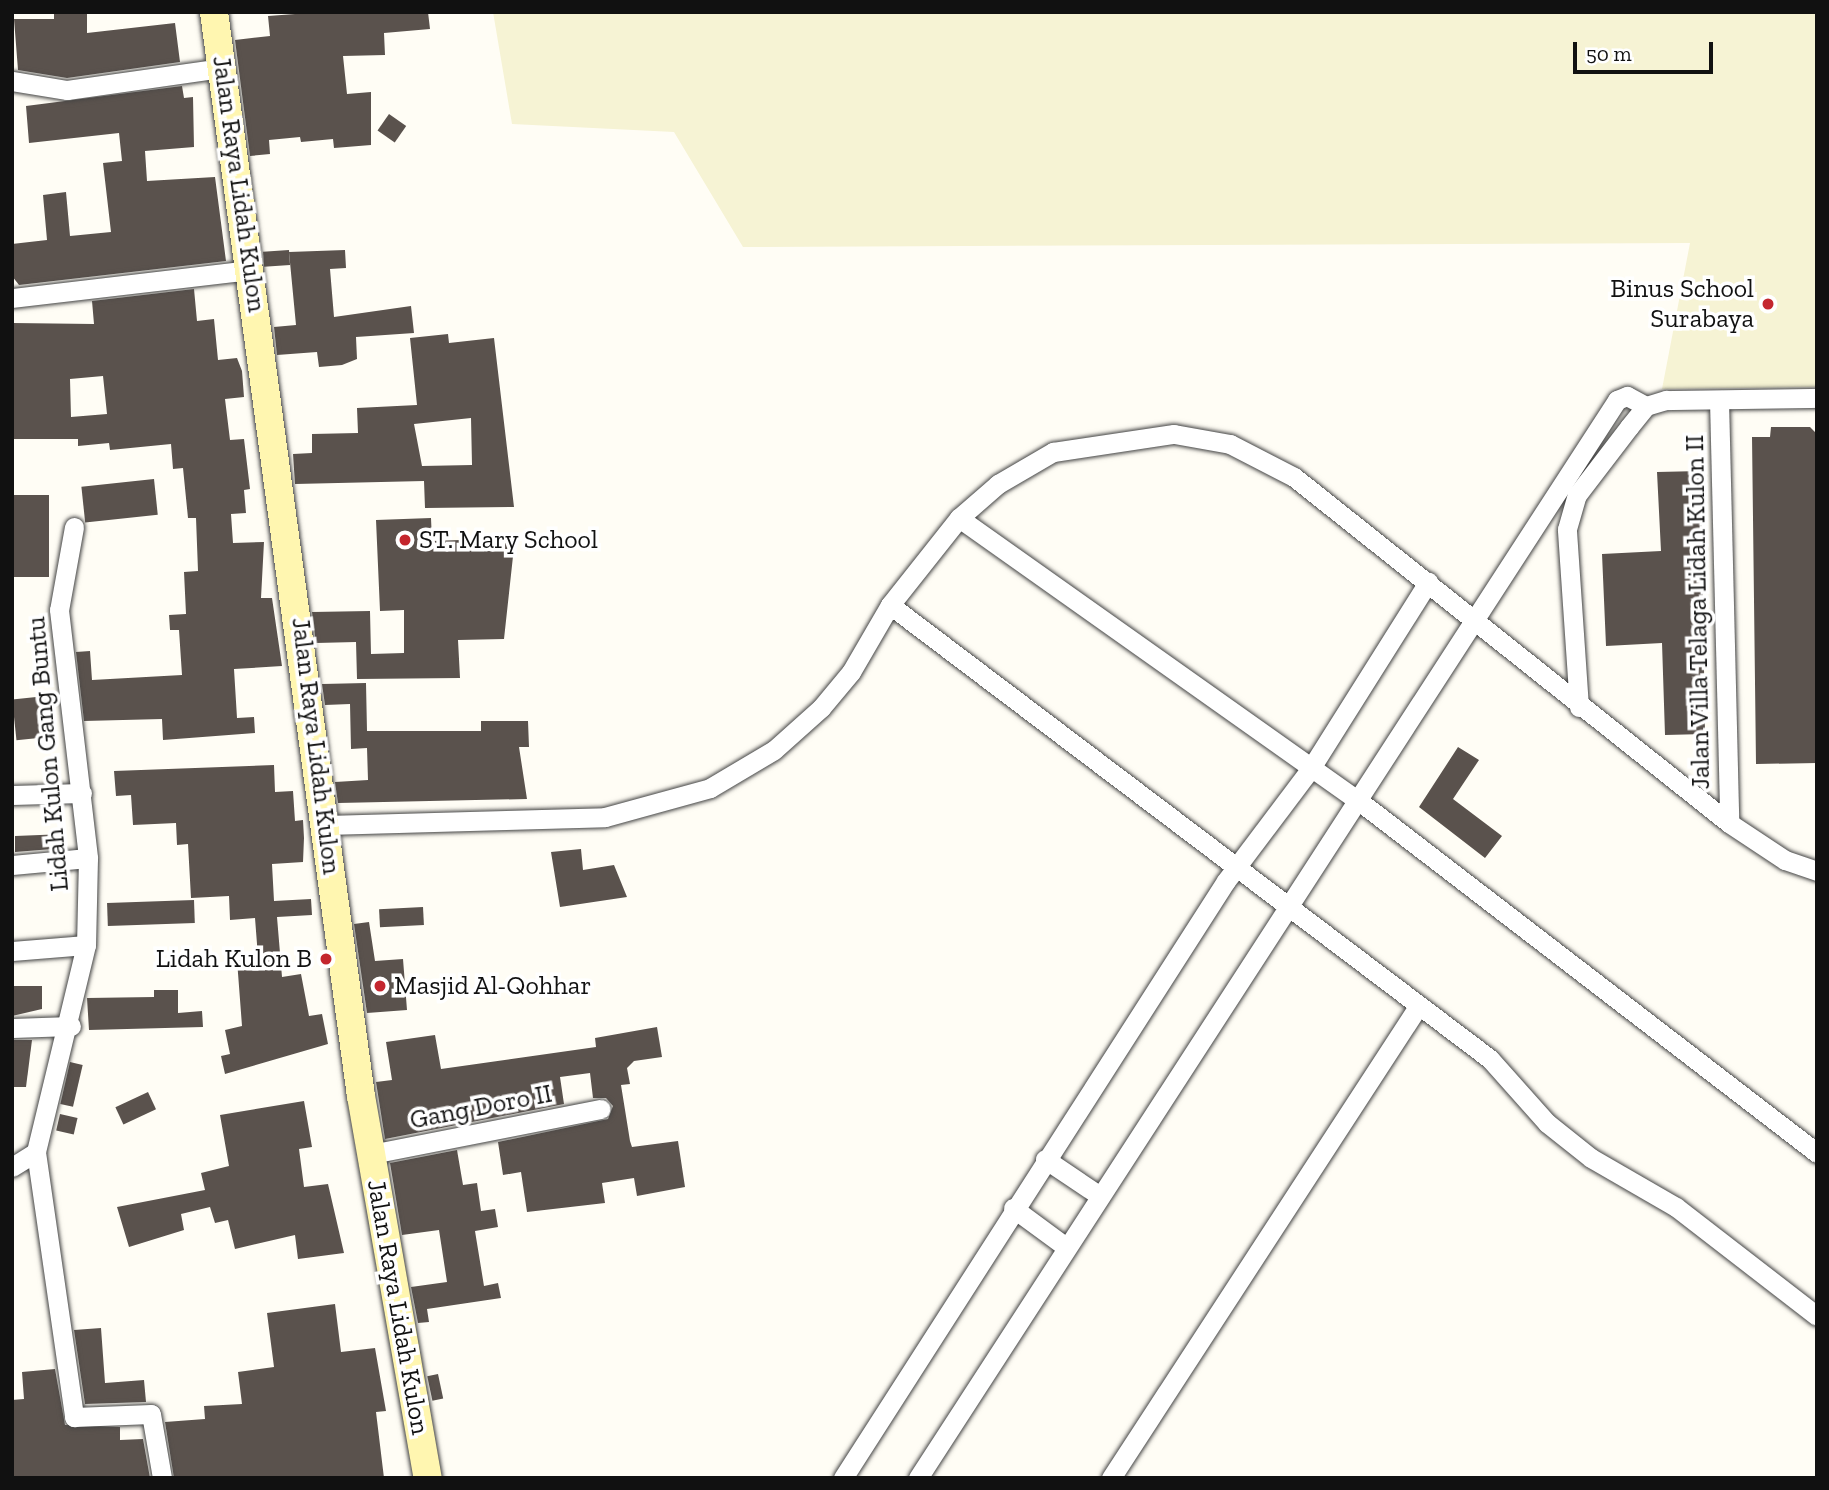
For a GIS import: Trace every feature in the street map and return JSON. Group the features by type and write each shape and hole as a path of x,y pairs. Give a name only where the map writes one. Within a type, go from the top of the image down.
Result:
{"main road":[{"name":"Jalan Raya Lidah Kulon","path":"214,12 371,1154 428,1478"}],"street":[{"path":"12,81 67,90 222,68"},
{"path":"12,298 251,270"},
{"path":"918,1478 1287,904 1359,802 1617,400 1627,396 1646,406 1719,400 1817,398"},
{"name":"Jalan Villa Telaga Lidah Kulon II","path":"1719,400 1729,823"},
{"path":"1579,707 1567,529 1577,495 1646,406"},
{"path":"326,825 605,817 710,788 774,750 821,708 851,672 890,605 959,518 1053,452 1174,434 1230,444 1294,477 1475,619 1579,707 1729,823 1786,860 1817,871"},
{"path":"959,518 1359,802 1817,1153"},
{"name":"Lidah Kulon Gang Buntu","path":"36,1153 71,1026 86,945 88,858 59,610 74,527"},
{"path":"843,1478 1013,1208 1240,868 1311,768 1428,582"},
{"path":"890,605 1490,1059 1547,1123 1591,1158 1676,1207 1817,1316"},
{"path":"12,795 82,793"},
{"path":"12,865 88,858"},
{"path":"12,951 86,945"},
{"path":"1111,1478 1419,1004"},
{"path":"12,1028 71,1026"},
{"name":"Gang Doro II","path":"371,1154 601,1109"},
{"path":"12,1167 36,1153 74,1417 152,1415 162,1478"},
{"path":"1045,1159 1100,1196"},
{"path":"1013,1208 1066,1247"}],"shaded area":[{"path":"493,12 1817,12 1817,387 1662,389 1690,243 743,247 674,132 512,124"}],"building":[{"path":"54,12 87,12 87,33 175,23 180,62 67,78 18,70 14,19 54,19"},
{"path":"322,12 428,12 430,29 384,33 385,55 343,56 347,94 371,92 371,145 334,148 333,139 301,142 300,137 269,140 270,154 250,156 235,40 270,36 268,16"},
{"path":"182,86 184,98 193,97 194,147 145,151 147,181 215,177 226,261 19,285 12,276 12,244 47,240 43,195 66,192 70,236 111,232 103,163 122,161 119,133 29,143 26,106"},
{"path":"389,114 406,126 395,142 378,130"},
{"path":"289,250 290,265 264,267 263,252"},
{"path":"345,250 346,268 330,269 334,317 411,306 414,333 356,337 357,359 342,365 319,367 317,352 277,355 274,327 296,325 289,252"},
{"path":"194,289 197,321 214,319 218,360 237,358 242,371 244,397 225,399 230,440 244,439 250,489 244,490 246,513 231,514 233,543 264,542 261,598 272,598 282,666 234,669 237,718 254,717 255,733 163,740 162,719 84,721 76,652 90,651 92,680 182,675 179,630 170,630 169,615 186,614 184,572 198,571 196,518 188,518 183,468 173,469 171,444 110,450 109,443 78,446 78,439 12,439 12,323 94,324 92,301","holes":["103,376 107,414 71,417 70,379"]},
{"path":"448,334 449,343 494,338 514,507 425,508 424,481 295,484 293,454 312,453 312,434 358,433 357,408 417,405 410,338","holes":["471,418 472,465 422,466 414,424"]},
{"path":"1771,427 1810,427 1817,434 1817,763 1756,764 1752,437 1770,437"},
{"path":"1701,471 1705,734 1665,735 1662,643 1606,646 1602,554 1661,551 1657,472"},
{"path":"154,479 158,515 85,522 81,487"},
{"path":"12,495 49,495 49,577 12,577"},
{"path":"431,518 432,541 515,538 504,639 458,640 460,678 357,679 356,642 316,643 312,612 370,611 371,654 404,653 404,610 380,611 376,520"},
{"path":"366,683 367,731 481,731 481,721 528,721 529,747 519,747 527,799 338,803 335,782 368,780 367,748 351,749 350,704 325,705 322,684"},
{"path":"46,696 50,737 16,740 12,700"},
{"path":"1458,747 1479,760 1453,799 1502,836 1485,858 1419,807"},
{"path":"274,765 275,792 293,791 295,821 303,820 304,838 303,862 272,864 274,901 311,899 312,915 277,917 282,977 301,974 309,1016 322,1014 328,1044 225,1074 221,1056 230,1054 225,1030 242,1026 237,960 258,957 255,918 230,920 229,896 191,898 188,844 177,845 176,823 133,825 131,795 116,796 114,771"},
{"path":"65,834 65,848 15,852 15,836"},
{"path":"581,849 583,870 614,865 627,897 560,907 551,852"},
{"path":"194,900 195,923 108,926 107,903"},
{"path":"423,907 424,925 380,927 379,909"},
{"name":"Masjid Al-Qohhar","path":"369,922 375,961 403,959 407,1010 367,1013 354,924"},
{"path":"12,986 42,986 42,1009 12,1016"},
{"path":"154,990 178,990 178,1013 202,1011 203,1027 89,1030 87,998 154,997"},
{"path":"657,1027 662,1057 634,1061 627,1068 630,1084 621,1085 630,1141 632,1147 678,1141 685,1187 637,1196 634,1178 602,1183 605,1203 527,1212 521,1172 503,1175 498,1142 608,1119 613,1106 606,1098 593,1098 590,1073 560,1077 564,1104 385,1139 376,1082 392,1080 386,1042 435,1035 441,1069 596,1047 595,1038"},
{"path":"12,1040 32,1040 26,1087 12,1087"},
{"path":"70,1062 83,1065 73,1107 60,1104"},
{"path":"148,1092 156,1109 123,1124 115,1107"},
{"path":"304,1101 312,1147 299,1149 304,1187 328,1184 344,1253 298,1259 295,1235 235,1249 228,1220 215,1223 210,1207 181,1214 184,1230 129,1247 117,1207 205,1190 201,1173 229,1166 220,1115"},
{"path":"60,1114 78,1118 74,1135 56,1131"},
{"path":"457,1150 463,1185 477,1183 481,1211 495,1209 498,1227 475,1231 484,1286 498,1283 501,1298 427,1309 429,1322 418,1323 411,1287 447,1282 439,1230 402,1235 390,1163"},
{"path":"335,1304 341,1352 375,1348 386,1411 376,1412 384,1478 174,1478 165,1422 205,1419 204,1406 242,1404 238,1372 274,1367 267,1313"},
{"path":"101,1328 105,1383 144,1380 146,1402 85,1404 74,1330"},
{"path":"55,1369 65,1425 120,1427 120,1440 143,1439 150,1478 12,1478 12,1400 24,1399 22,1372"},
{"path":"438,1374 443,1398 432,1401 427,1376"}],"place":[{"name":"Binus School Surabaya","path":"1768,304"},
{"name":"ST. Mary School","path":"405,540"},
{"name":"Lidah Kulon B","path":"326,959"},
{"name":"Masjid Al-Qohhar","path":"380,986"}]}
